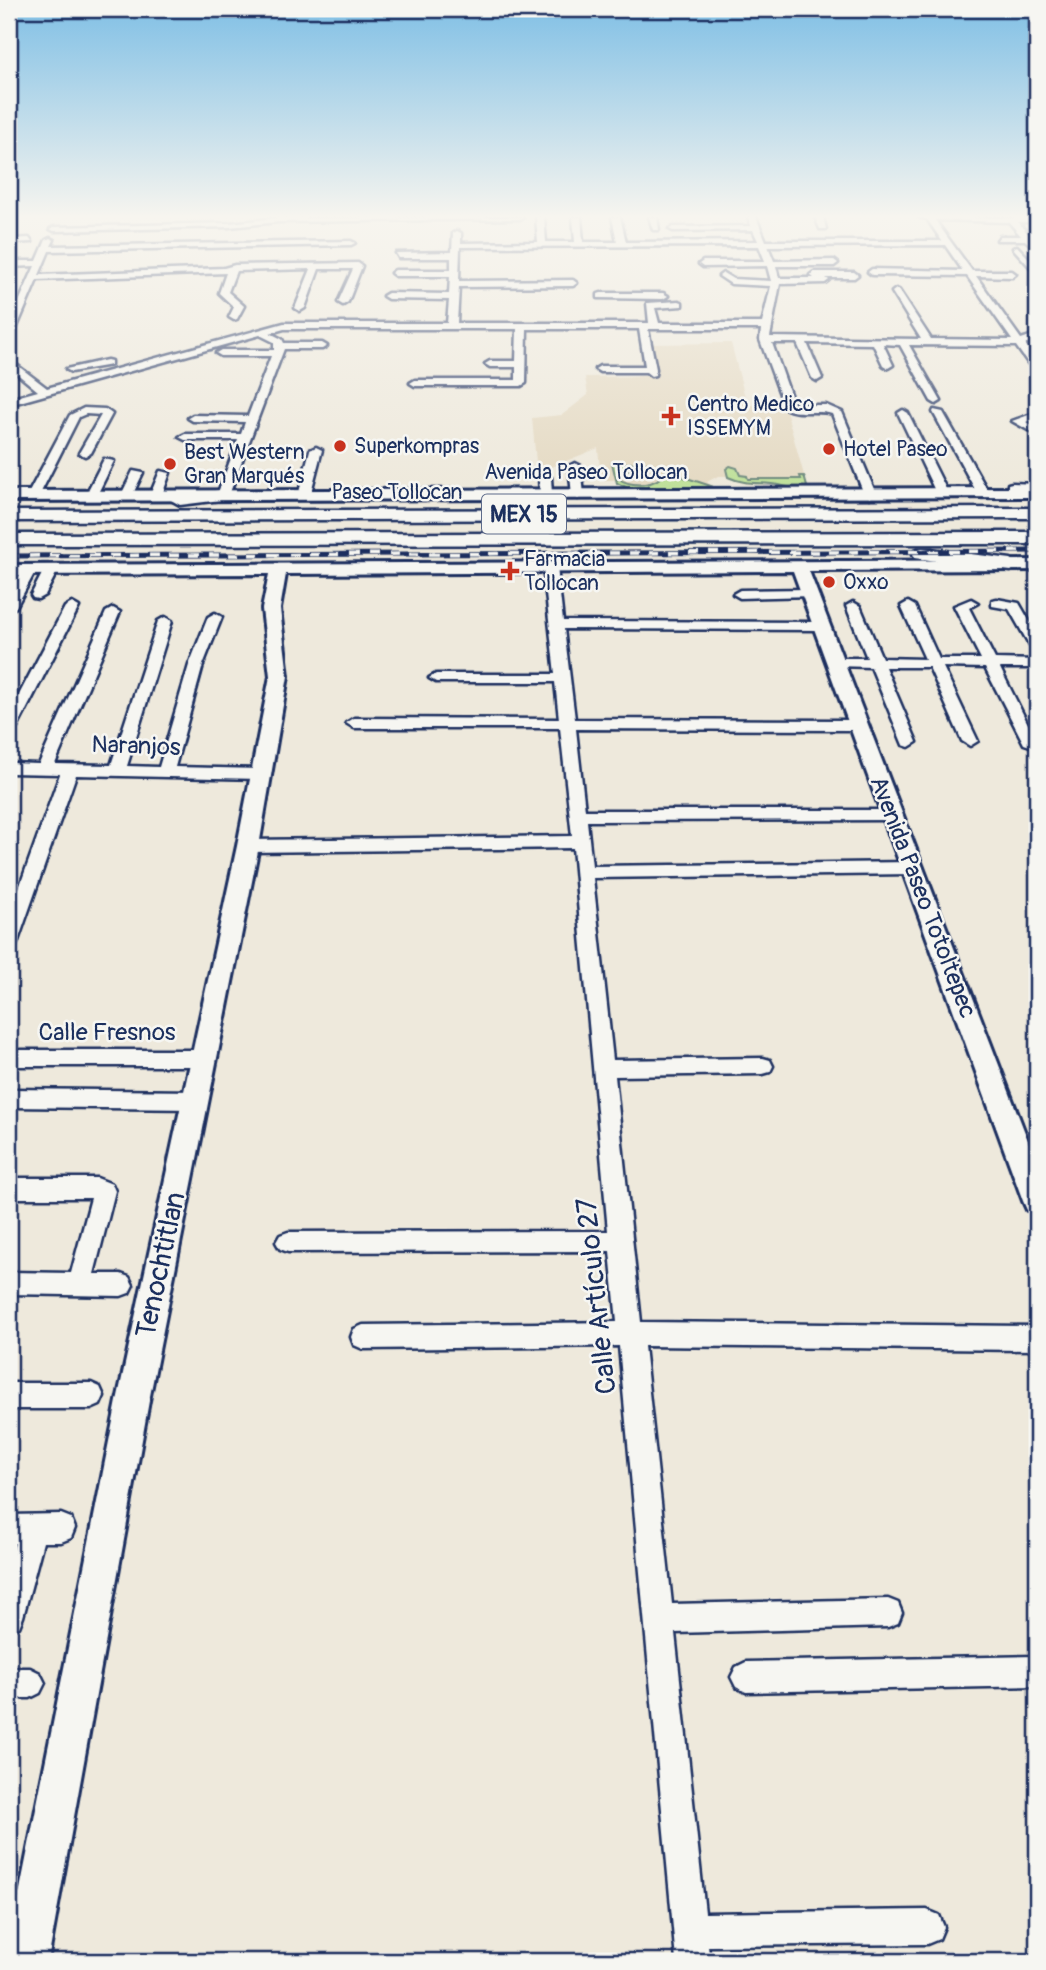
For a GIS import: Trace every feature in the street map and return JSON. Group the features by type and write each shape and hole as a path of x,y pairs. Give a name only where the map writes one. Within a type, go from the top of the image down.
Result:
{"highway":[{"path":"915,493 1037,511"},
{"path":"10,516 223,495"},
{"name":"Paseo Tollocan","path":"10,516 1037,511"},
{"name":"Paseo Tollocan","path":"9,540 1037,538"},
{"path":"763,540 910,552 1011,565"}],"main road":[{"name":"Avenida Paseo Tollocan","path":"9,496 983,493 1010,485 1037,492"},
{"path":"9,570 1037,565"},
{"name":"Avenida Paseo Totoltepec","path":"799,566 1037,1202"},
{"name":"Tenochtitlan","path":"27,1961 133,1401 248,846 279,676 271,609 278,569"}],"street":[{"path":"9,334 20,309"},
{"path":"234,317 238,309"},
{"path":"452,327 454,309"},
{"path":"651,309 655,327"},
{"path":"769,309 765,341 790,408 826,408 839,414 870,494"},
{"path":"907,309 928,342"},
{"path":"992,309 1037,368"},
{"path":"598,315 600,326"},
{"path":"9,402 259,331 288,326 765,326"},
{"path":"415,383 521,383 522,326"},
{"path":"600,369 651,371 643,327"},
{"path":"223,495 279,350 279,341 259,331"},
{"path":"765,341 1018,343 1037,337"},
{"path":"801,341 817,378"},
{"path":"876,341 888,365"},
{"path":"903,342 983,493"},
{"path":"220,353 322,346"},
{"path":"9,362 47,393"},
{"path":"71,369 107,363"},
{"path":"490,364 522,364"},
{"path":"82,367 101,377"},
{"path":"33,496 75,415 84,411 105,412 107,414 85,453"},
{"path":"903,413 942,493"},
{"path":"1037,415 1017,421 1037,432"},
{"path":"193,418 254,419"},
{"path":"186,437 247,437"},
{"path":"304,496 316,450"},
{"path":"91,495 108,461"},
{"path":"575,466 578,495"},
{"path":"127,495 137,473"},
{"path":"156,495 164,473"},
{"path":"545,477 547,495"},
{"path":"1010,485 1037,487"},
{"name":"Calle Artículo 27","path":"550,567 581,842 692,1945"},
{"path":"9,607 29,570"},
{"path":"38,595 51,570"},
{"path":"740,594 808,593"},
{"path":"971,603 961,606 1030,741"},
{"path":"997,603 1014,606 1037,646"},
{"path":"853,606 883,664 909,742"},
{"path":"908,606 970,741"},
{"path":"9,729 72,607"},
{"path":"46,768 113,612"},
{"path":"166,771 196,665 215,617"},
{"path":"118,770 165,621"},
{"path":"556,625 821,626"},
{"path":"835,664 1037,664"},
{"path":"436,678 562,678"},
{"path":"354,723 857,725"},
{"name":"Naranjos","path":"9,768 261,774"},
{"path":"9,941 70,769"},
{"path":"578,816 893,814"},
{"path":"248,846 581,842"},
{"path":"584,872 913,868"},
{"name":"Calle Fresnos","path":"9,1058 205,1058"},
{"path":"604,1068 762,1066"},
{"path":"9,1098 195,1100"},
{"path":"9,1188 97,1188 104,1191 80,1284"},
{"path":"288,1242 621,1241"},
{"path":"9,1283 121,1285"},
{"path":"363,1337 631,1334 1037,1338"},
{"path":"9,1396 91,1396"},
{"path":"9,1617 21,1528 61,1528"},
{"path":"659,1619 888,1613"},
{"path":"746,1677 1037,1671"},
{"path":"692,1945 927,1927"}],"shaded area":[{"name":"Centro Medico ISSEMYM","path":"731,343 747,405 776,405 778,410 786,410 808,490 746,484 727,476 718,476 707,482 711,486 708,488 663,491 617,483 618,480 601,480 598,448 537,473 532,418 562,415 588,395 585,377 656,376 651,344"}],"green space":[{"path":"612,463 649,463 645,472 628,469 617,478 629,483 650,483 662,477 666,471 711,486 706,489 633,490 617,483"},
{"path":"730,466 737,468 740,475 747,476 748,479 801,479 800,476 804,476 808,490 734,480 728,477 726,469"}],"railway":[{"path":"9,556 1037,551"}],"place":[{"name":"Centro Medico ISSEMYM","path":"671,416"},
{"name":"Superkompras","path":"340,446"},
{"name":"Hotel Paseo","path":"829,449"},
{"name":"Best Western Gran Marqués","path":"170,464"},
{"name":"Farmacia Tollocan","path":"510,571"},
{"name":"Oxxo","path":"829,582"}]}
